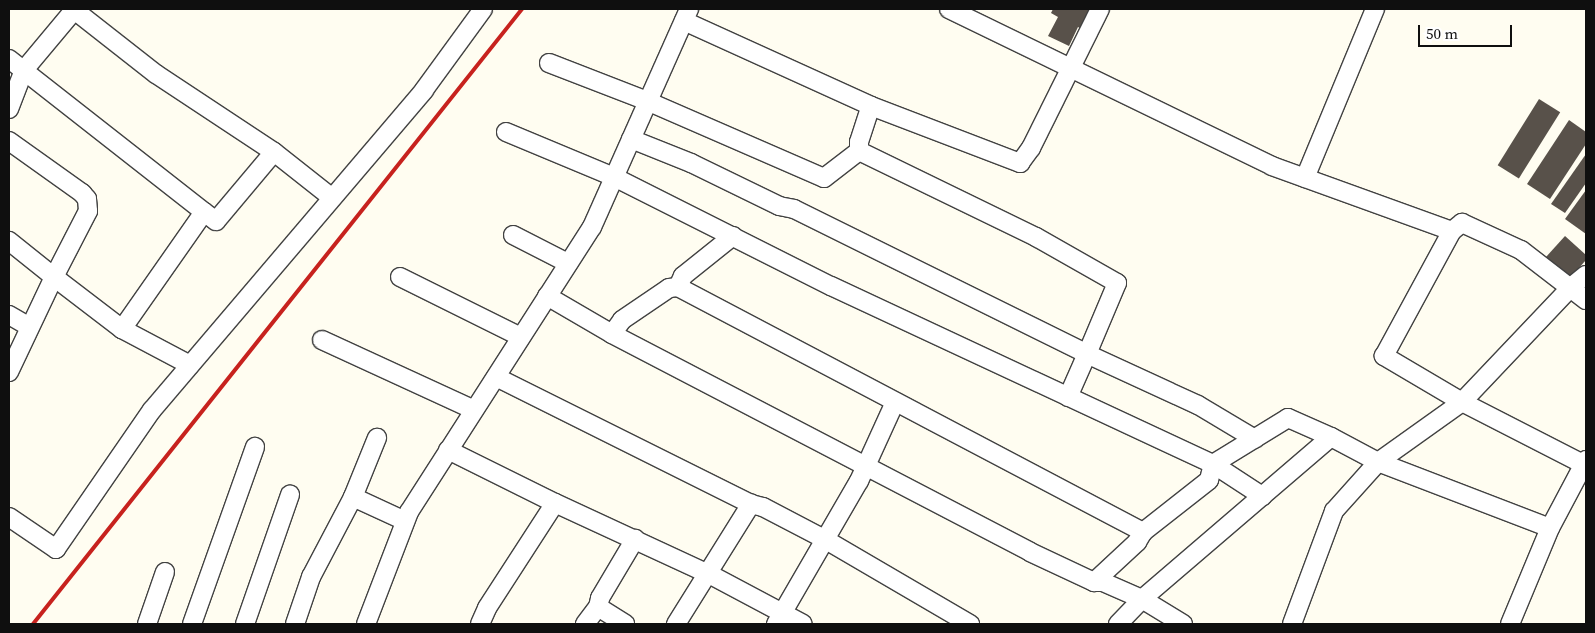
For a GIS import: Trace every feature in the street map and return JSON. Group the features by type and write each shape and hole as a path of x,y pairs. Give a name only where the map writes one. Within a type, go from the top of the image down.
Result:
{"street":[{"path":"9,109 24,70 74,9 156,74 274,152 331,197"},
{"path":"9,517 56,550 152,410 331,197 424,90 483,9"},
{"path":"949,9 1272,166 1452,231"},
{"path":"366,624 409,512 592,226 686,15 871,106 1022,163 1100,9"},
{"path":"1306,178 1374,9"},
{"path":"9,59 216,221 274,152"},
{"path":"549,63 648,101 824,178 860,151"},
{"path":"860,151 859,142 871,106"},
{"path":"506,132 614,176 831,286 1213,464 1262,496"},
{"path":"631,138 691,162 779,206 794,209 1086,354 1198,405 1255,438"},
{"path":"9,141 82,193 87,199 88,211 9,372"},
{"path":"860,151 1036,237 1117,283 1068,397"},
{"path":"122,329 204,212"},
{"path":"1510,624 1550,528 1585,462 1462,402 1384,356 1452,231 1462,223 1521,250 1586,300"},
{"path":"513,235 568,263"},
{"path":"678,287 683,276 733,236"},
{"path":"9,241 122,329 190,365"},
{"path":"1292,624 1334,511 1378,462 1462,402 1571,287 1586,275"},
{"path":"400,276 521,337"},
{"path":"612,334 622,320 669,288 678,287 1143,532"},
{"path":"547,296 612,334 1030,552 1094,582 1103,582 1142,599 1183,624"},
{"path":"9,315 30,327"},
{"path":"322,340 474,410"},
{"path":"496,377 751,504 763,507 826,540 970,624"},
{"path":"780,619 859,481 895,402"},
{"path":"1094,582 1137,542 1143,532 1209,480 1213,464 1288,418 1331,437 1378,462 1550,528"},
{"path":"1118,624 1142,599 1331,437"},
{"path":"295,624 311,577 353,497 377,438"},
{"path":"192,624 255,447"},
{"path":"448,450 554,503 709,574 780,619 803,624"},
{"path":"245,624 290,495"},
{"path":"353,497 405,521"},
{"path":"480,624 487,608 554,503"},
{"path":"676,624 751,504"},
{"path":"585,624 598,607 600,598 635,539"},
{"path":"147,624 165,572"},
{"path":"598,607 625,624"}],"building":[{"path":"1053,9 1087,9 1092,11 1083,30 1078,27 1069,46 1048,36 1058,17 1051,13"},
{"path":"1539,99 1560,112 1519,178 1498,165"},
{"path":"1569,120 1586,132 1586,144 1550,199 1527,184"},
{"path":"1586,154 1586,183 1565,213 1551,204"},
{"path":"1586,190 1586,234 1565,219"},
{"path":"1565,236 1586,255 1586,260 1570,278 1546,257"}],"railway":[{"path":"33,624 522,9"}]}
